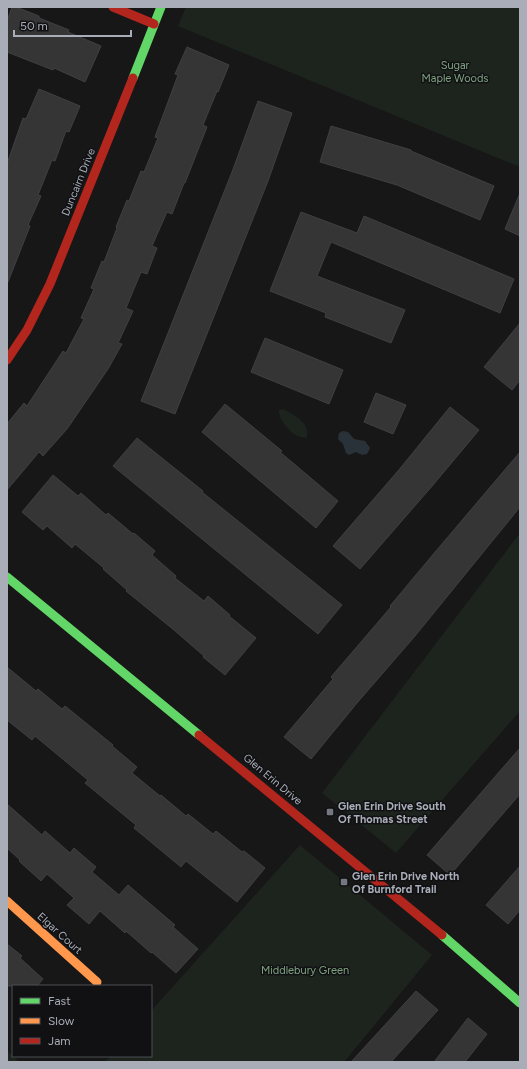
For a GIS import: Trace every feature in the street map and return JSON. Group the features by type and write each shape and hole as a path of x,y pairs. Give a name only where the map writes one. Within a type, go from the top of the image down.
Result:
{"street":[{"path":"113,7 154,24"},
{"name":"Duncairn Drive","path":"7,360 27,330 50,284 161,7"},
{"name":"Glen Erin Drive","path":"7,577 423,919 520,1004"},
{"name":"Elgar Court","path":"7,902 97,982"}],"green space":[{"name":"Sugar Maple Woods","path":"186,7 520,7 520,167 178,26"},
{"path":"283,409 304,423 307,437 298,436 288,429 279,414 279,410"},
{"path":"520,533 520,711 396,853 322,793"},
{"name":"Middlebury Green","path":"300,845 432,955 344,1062 105,1062 110,1057 152,1057 152,1010"},
{"path":"7,1050 12,1057 19,1062 7,1062"}],"shaded area":[{"path":"343,431 348,432 354,439 365,441 370,448 367,454 362,455 356,452 349,455 346,453 343,444 338,439 339,433"}],"building":[{"path":"12,7 16,7 39,16 39,18 69,30 68,32 101,46 85,82 54,68 53,70 7,52 7,21"},
{"path":"187,47 229,65 203,125 207,127 172,214 167,212 152,246 157,248 147,274 141,272 126,308 133,311 118,343 122,344 108,369 67,429 43,456 39,452 7,490 7,424 24,403 27,406 63,351 66,353 84,319 81,318 94,289 91,288 102,261 104,262 127,200 129,201 141,171 144,172 158,138 155,137 178,75 175,74"},
{"path":"39,89 80,106 69,132 66,131 55,161 52,160 38,195 41,196 28,225 30,226 7,282 7,164 23,118 26,119"},
{"path":"258,101 292,113 268,181 175,414 141,401 232,172"},
{"path":"331,126 411,150 494,186 480,220 397,185 320,162"},
{"path":"520,193 520,236 505,229"},
{"path":"301,212 357,233 364,216 514,279 500,313 331,242 317,276 405,310 391,343 325,317 326,313 270,291"},
{"path":"520,323 520,380 512,390 484,367"},
{"path":"265,338 343,370 329,404 251,372"},
{"path":"376,393 406,405 393,434 364,422"},
{"path":"225,404 282,451 280,452 338,501 316,528 202,432"},
{"path":"450,407 479,430 360,569 333,546 398,471"},
{"path":"137,438 342,605 318,634 113,466"},
{"path":"520,452 520,507 415,636 311,759 284,737 333,679 331,677"},
{"path":"53,475 78,496 81,493 106,515 108,513 133,534 134,533 155,551 152,555 176,576 175,578 204,601 208,596 230,615 229,616 256,638 225,675 174,630 126,591 127,590 103,569 104,568 75,544 72,548 47,526 43,530 22,512"},
{"path":"7,667 36,691 38,689 62,709 65,706 113,745 112,746 137,767 132,773 160,796 161,795 186,816 188,814 213,834 216,831 265,868 237,902 186,861 181,867 134,828 136,825 85,783 88,780 35,736 32,740 7,720"},
{"path":"520,748 520,794 450,875 427,855"},
{"path":"7,804 42,835 45,831 70,853 74,848 96,867 92,872 119,895 128,885 175,925 173,927 198,949 176,973 126,931 125,933 100,911 89,924 67,905 74,898 47,874 41,881 7,848"},
{"path":"520,866 520,910 508,924 486,905"},
{"path":"7,944 22,956 20,958 43,979 38,985 7,986"},
{"path":"416,991 438,1010 391,1062 351,1062"},
{"path":"468,1018 487,1034 465,1062 434,1062"}],"traffic: fast":[{"path":"133,78 161,7"},
{"path":"7,577 199,735"},
{"path":"442,935 520,1003"}],"traffic: slow":[{"path":"7,901 97,982"}],"traffic: jam":[{"path":"113,7 154,24"},
{"path":"7,360 27,330 50,284 133,78"},
{"path":"199,735 442,935"}],"place":[{"name":"Glen Erin Drive South Of Thomas Street","path":"330,812"},
{"name":"Glen Erin Drive North Of Burnford Trail","path":"344,882"}]}
